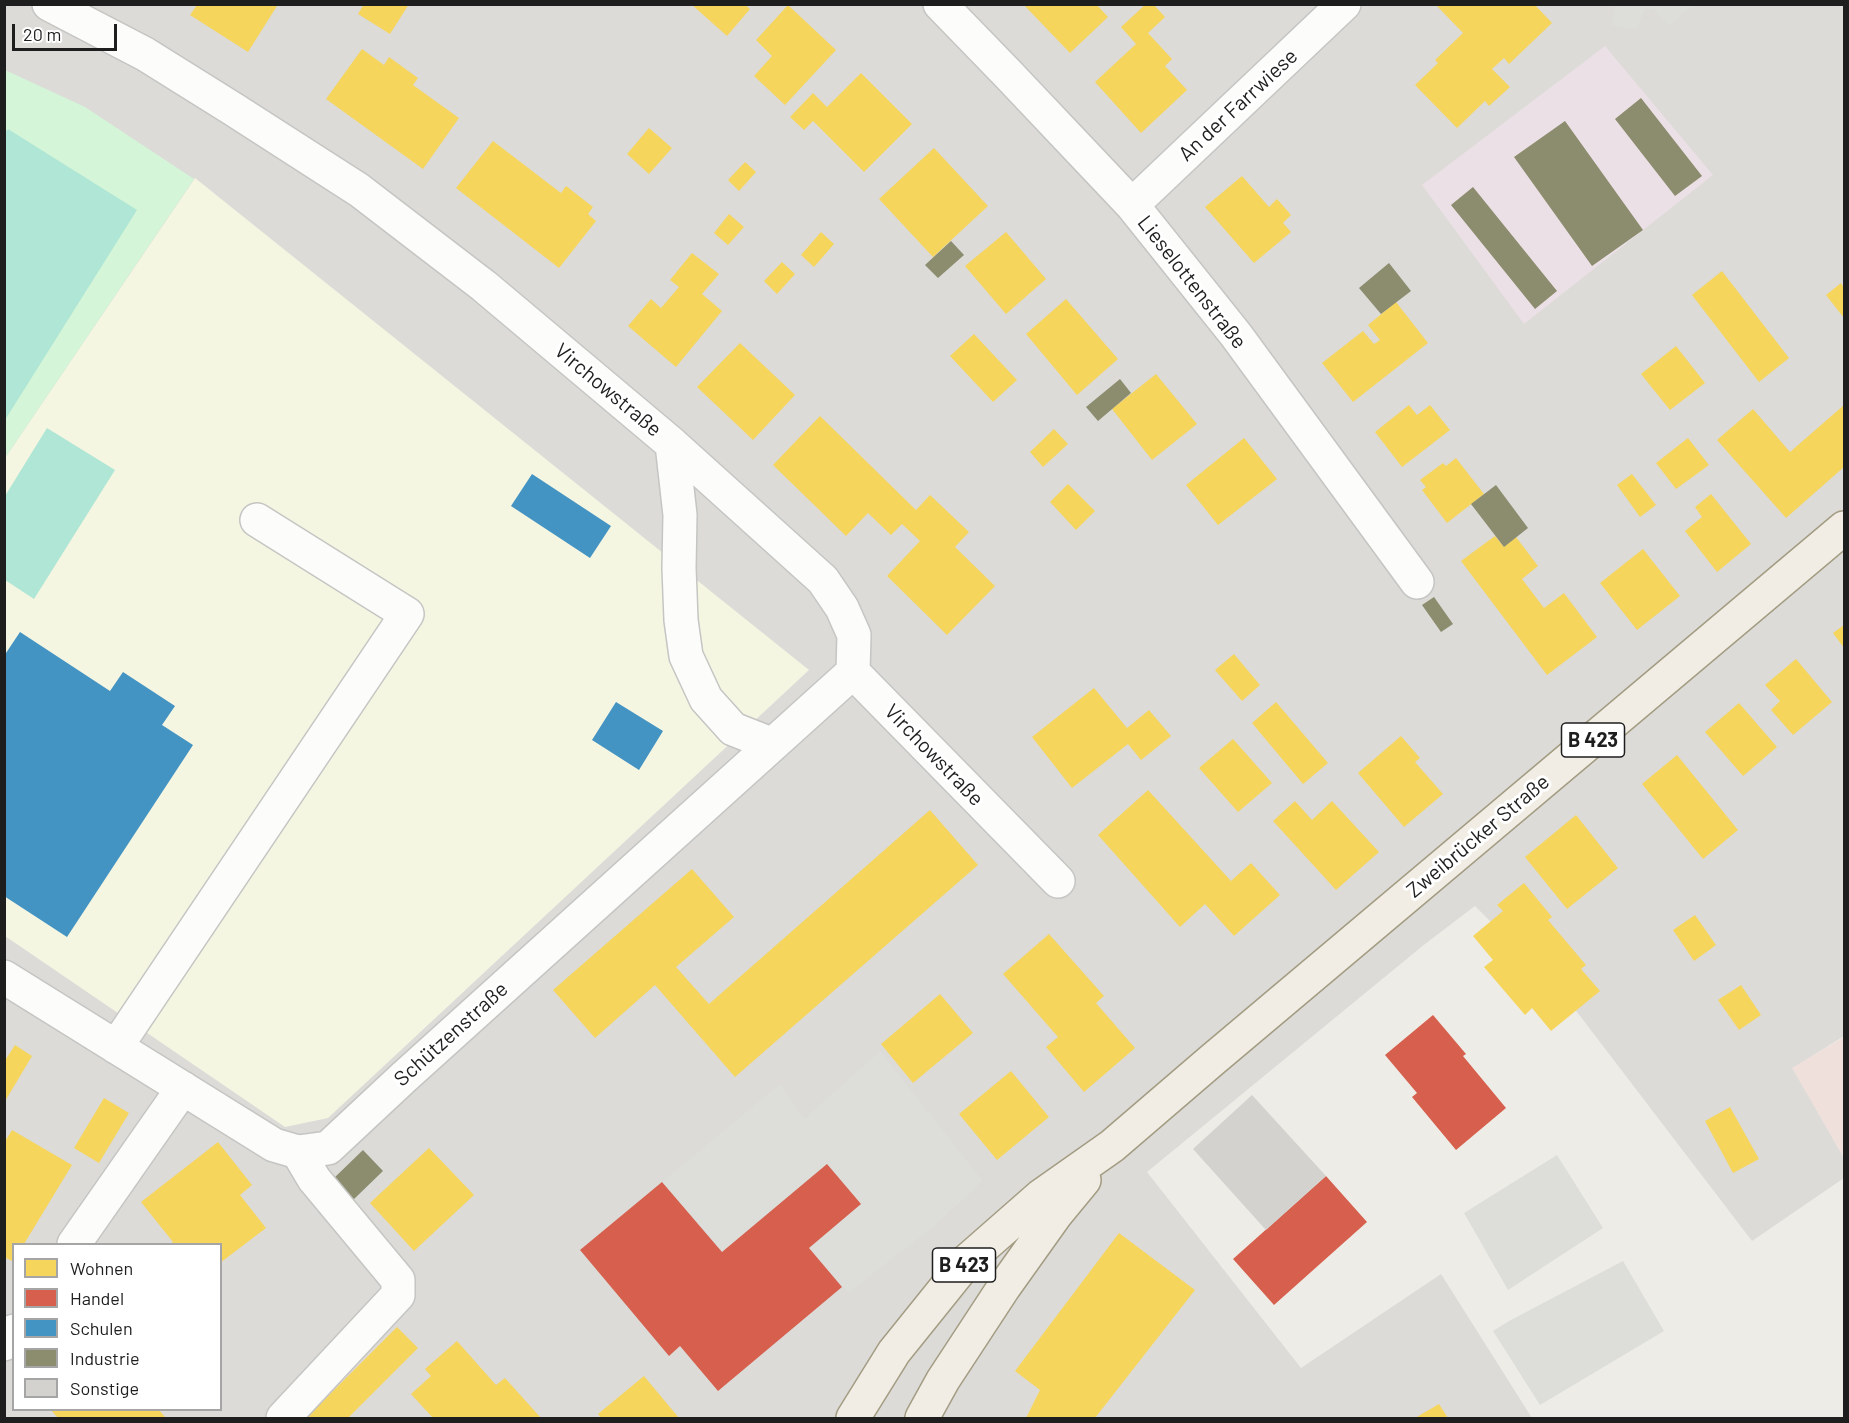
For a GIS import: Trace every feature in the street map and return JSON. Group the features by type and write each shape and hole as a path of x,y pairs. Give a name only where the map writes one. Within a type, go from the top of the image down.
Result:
{"main road":[{"name":"Zweibrücker Straße","path":"853,1419 894,1352 968,1260 1041,1196 1112,1146 1845,528"},
{"name":"Zweibrücker Straße","path":"922,1419 943,1380 1004,1287 1056,1214 1112,1146"}],"street":[{"name":"Virchowstraße","path":"49,4 145,54 359,190 484,286 672,444 823,580 842,608 854,635 853,672 1058,881"},
{"name":"Lieselottenstraße","path":"940,4 1132,205 1236,335 1417,582"},
{"name":"An der Farrwiese","path":"1132,205 1344,4"},
{"path":"672,444 680,515 681,620 686,656 706,699 733,729 771,744"},
{"path":"116,1047 407,614 256,520"},
{"name":"Schützenstraße","path":"4,977 274,1145 298,1152 328,1148 853,672"},
{"path":"75,1243 183,1088"},
{"path":"283,1419 398,1295 398,1280 314,1179 298,1152"}],"shaded area":[{"path":"1616,4 1693,5 1669,26 1653,9 1645,9 1637,29 1611,25"},
{"path":"5,5 1844,5 1844,1036 1793,1068 1844,1158 1844,1178 1752,1241 1564,995 1475,906 1425,944 1147,1172 1301,1368 1441,1274 1532,1418 5,1418"},
{"path":"1605,46 1713,175 1524,324 1422,185"},
{"path":"195,178 809,670 328,1118 285,1127 5,936 5,458"},
{"path":"1844,1037 1844,1158 1792,1068"},
{"path":"880,1051 983,1181 931,1229 848,1293 809,1248 827,1164 722,1252 662,1182 780,1084 804,1119"},
{"path":"1557,1155 1603,1228 1508,1290 1464,1213"},
{"path":"1623,1261 1664,1331 1540,1405 1493,1331"}],"green space":[{"path":"5,70 85,107 194,179 5,458"},
{"path":"8,129 137,210 5,420 4,134"},
{"path":"47,428 115,470 34,599 5,580 5,496"}],"building: Wohnen":[{"path":"364,4 409,4 390,34 358,14"},
{"path":"691,4 744,4 750,9 727,36"},
{"path":"1023,4 1096,4 1108,17 1070,53"},
{"path":"1146,4 1153,4 1165,17 1148,33 1172,59 1165,66 1187,90 1141,133 1095,82 1136,44 1121,27"},
{"path":"1435,4 1534,4 1552,23 1509,64 1504,58 1492,69 1510,87 1489,106 1485,101 1457,128 1415,85 1438,63 1435,60 1463,33"},
{"path":"197,5 277,6 248,52 190,15"},
{"path":"788,5 836,50 785,105 754,76 772,56 756,40"},
{"path":"362,49 384,65 389,57 418,78 413,85 459,118 423,169 326,99"},
{"path":"861,73 912,124 864,172 813,121 804,130 790,117 813,93 827,107"},
{"path":"649,128 672,148 649,174 627,154"},
{"path":"493,141 561,193 566,186 593,207 588,214 596,221 559,268 456,188"},
{"path":"934,148 988,206 933,257 879,199"},
{"path":"745,162 756,172 739,191 728,180"},
{"path":"1242,176 1269,207 1277,199 1291,215 1283,223 1291,232 1254,263 1205,207"},
{"path":"729,214 744,227 728,245 714,233"},
{"path":"821,232 834,244 814,267 801,255"},
{"path":"1006,232 1046,279 1006,314 965,266"},
{"path":"692,253 719,274 702,294 722,311 676,367 628,326 651,299 661,308 679,287 670,280"},
{"path":"782,262 795,274 777,294 764,281"},
{"path":"1722,271 1789,358 1759,382 1692,295"},
{"path":"1841,283 1844,288 1844,318 1826,295"},
{"path":"1066,299 1118,359 1077,395 1026,334"},
{"path":"1396,302 1428,343 1353,402 1322,363 1363,331 1374,344 1380,340 1368,325"},
{"path":"974,334 1017,380 993,402 950,356"},
{"path":"740,343 795,395 753,440 697,387"},
{"path":"1676,346 1705,383 1670,410 1641,374"},
{"path":"1156,374 1197,424 1152,460 1112,409"},
{"path":"1409,405 1417,415 1430,405 1450,430 1402,467 1375,432"},
{"path":"1844,405 1844,467 1786,518 1717,440 1753,409 1790,452"},
{"path":"820,416 916,510 930,495 969,532 955,547 995,586 947,635 887,576 920,541 902,524 891,535 868,513 846,536 773,465"},
{"path":"1054,429 1068,444 1043,467 1030,452"},
{"path":"1244,438 1277,479 1218,525 1186,485"},
{"path":"1688,438 1709,465 1676,489 1656,463"},
{"path":"1456,458 1484,494 1447,523 1422,490 1426,487 1420,480 1443,463 1446,466"},
{"path":"1632,474 1656,505 1640,517 1617,485"},
{"path":"1068,484 1095,511 1076,530 1050,502"},
{"path":"1711,494 1751,544 1717,572 1685,531 1702,517 1695,507"},
{"path":"1495,536 1504,547 1516,537 1538,566 1522,579 1544,608 1564,593 1597,637 1547,675 1461,561"},
{"path":"1643,549 1680,596 1637,630 1600,583"},
{"path":"1844,625 1844,648 1833,633"},
{"path":"1234,654 1260,685 1242,701 1215,670"},
{"path":"1796,659 1832,702 1793,735 1771,710 1780,701 1765,685"},
{"path":"1094,688 1127,728 1149,710 1171,736 1141,760 1128,744 1072,788 1032,737"},
{"path":"1276,702 1328,763 1303,784 1252,723"},
{"path":"1739,703 1777,747 1743,776 1705,732"},
{"path":"1401,736 1420,758 1415,762 1443,794 1404,827 1358,773"},
{"path":"1233,739 1272,783 1238,812 1199,768"},
{"path":"1677,755 1738,830 1703,859 1642,784"},
{"path":"1148,790 1231,881 1251,863 1280,895 1234,936 1205,904 1180,927 1098,835"},
{"path":"1295,801 1312,820 1332,801 1379,852 1336,890 1273,821"},
{"path":"930,810 978,865 735,1077 655,985 595,1038 553,990 692,869 734,917 676,967 709,1004"},
{"path":"1576,815 1618,868 1567,909 1525,857"},
{"path":"1524,883 1552,917 1548,920 1586,965 1581,969 1600,991 1551,1031 1532,1008 1525,1015 1484,967 1493,960 1473,936 1503,911 1497,905"},
{"path":"1695,915 1716,945 1694,961 1673,930"},
{"path":"1049,934 1104,996 1096,1003 1135,1048 1084,1092 1046,1047 1058,1037 1003,974"},
{"path":"1741,985 1761,1015 1739,1030 1718,1000"},
{"path":"940,994 973,1033 913,1083 881,1044"},
{"path":"15,1045 32,1056 4,1103 4,1062"},
{"path":"1011,1071 1049,1117 997,1160 959,1114"},
{"path":"104,1098 129,1113 99,1163 74,1148"},
{"path":"1730,1107 1759,1159 1733,1173 1705,1121"},
{"path":"12,1130 72,1165 25,1243 12,1243 12,1261 4,1257 4,1143"},
{"path":"218,1142 252,1185 240,1195 266,1228 222,1261 222,1243 172,1243 173,1242 141,1202"},
{"path":"429,1148 474,1195 414,1251 370,1203"},
{"path":"1119,1233 1195,1290 1095,1418 1026,1418 1040,1390 1015,1371"},
{"path":"397,1327 418,1348 348,1418 306,1418"},
{"path":"457,1341 496,1385 505,1378 541,1418 433,1418 411,1394 431,1376 425,1369"},
{"path":"644,1376 679,1418 601,1418 598,1414"},
{"path":"1439,1404 1448,1418 1415,1418"},
{"path":"52,1411 160,1411 165,1417 163,1418 58,1418"}],"building: Handel":[{"path":"1433,1015 1466,1054 1463,1056 1506,1108 1456,1150 1412,1097 1417,1093 1385,1055"},
{"path":"827,1164 861,1204 809,1248 842,1287 718,1391 680,1346 669,1356 580,1250 662,1182 722,1252"},
{"path":"1326,1176 1367,1222 1274,1305 1233,1259"}],"building: Schulen":[{"path":"532,474 611,526 590,558 511,506"},
{"path":"20,632 110,691 123,672 175,706 162,725 193,745 67,937 4,896 4,656"},
{"path":"616,702 663,731 639,770 592,740"}],"building: Industrie":[{"path":"1641,98 1702,176 1675,196 1615,119"},
{"path":"1565,121 1643,230 1592,266 1514,157"},
{"path":"1473,187 1557,291 1535,309 1451,205"},
{"path":"951,241 964,255 938,278 925,265"},
{"path":"1389,263 1411,291 1381,314 1359,288"},
{"path":"1120,379 1131,393 1098,421 1086,407"},
{"path":"1496,485 1528,528 1504,547 1471,504"},
{"path":"1434,597 1453,624 1441,632 1422,605"},
{"path":"363,1150 383,1171 353,1200 333,1179"}],"building: Sonstige":[{"path":"1252,1095 1326,1176 1266,1230 1193,1149"}]}
